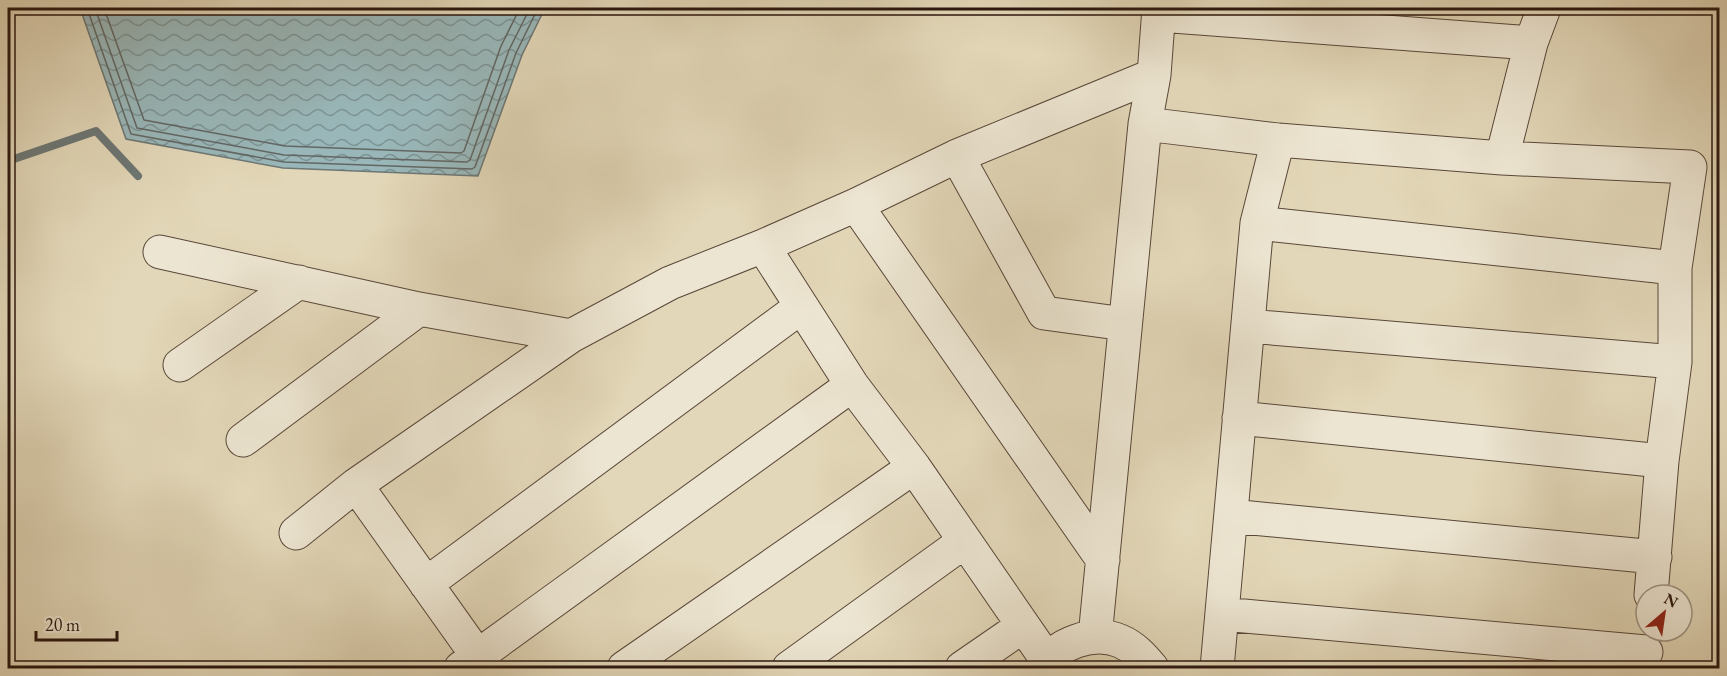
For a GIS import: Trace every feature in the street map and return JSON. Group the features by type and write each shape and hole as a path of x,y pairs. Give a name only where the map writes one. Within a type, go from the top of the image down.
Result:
{"street":[{"path":"1502,158 1531,43 1544,8"},
{"path":"1095,637 1145,124 1155,75 1159,11 1531,43"},
{"path":"296,533 356,485 571,336 670,283 763,246 856,205 957,156 1155,75"},
{"path":"1145,124 1278,140 1502,158 1690,167 1675,268 1675,362 1662,461 1652,583"},
{"path":"1217,669 1257,223 1278,140"},
{"path":"957,156 1044,313 1125,324"},
{"path":"856,205 1103,560"},
{"path":"1257,223 1675,268"},
{"path":"763,246 852,385 914,467 1023,626 1045,664 1068,644 1095,637 1119,641 1141,654 1152,669"},
{"path":"160,252 420,309 571,336"},
{"path":"180,365 299,282"},
{"path":"426,584 801,307"},
{"path":"243,440 420,309"},
{"path":"1248,326 1675,362"},
{"path":"356,485 426,584 475,665 852,385"},
{"path":"1239,418 1662,461"},
{"path":"624,669 914,467"},
{"path":"1231,516 1655,557"},
{"path":"789,669 965,541"},
{"path":"1222,614 1647,650"},
{"path":"962,669 1023,626"}],"water":[{"path":"80,8 545,8 522,55 478,176 283,168 126,139"}],"waterway":[{"path":"8,161 96,131 138,176"}]}
